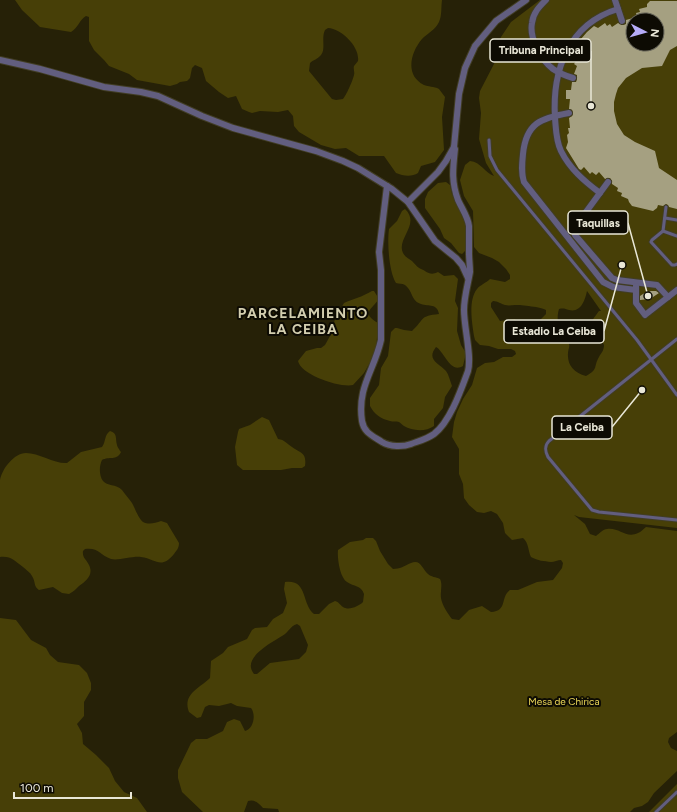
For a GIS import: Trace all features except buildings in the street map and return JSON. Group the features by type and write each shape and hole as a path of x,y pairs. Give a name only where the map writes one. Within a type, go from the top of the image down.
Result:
{"street":[{"path":"387,186 379,252 381,270 381,340 379,350 364,385 361,399 362,421 368,434 373,438 389,445 408,445 432,436 443,425 454,406 468,368 469,354 464,321 464,309 470,272 469,226 452,177 459,94 469,58 478,42 496,22 526,0"},
{"path":"546,0 534,15 532,22 532,31 538,49 545,61 552,68 573,78"},
{"path":"615,0 622,21"},
{"path":"600,193 573,170 565,159 557,140 555,116 558,72 569,46 580,33 595,19 618,10"},
{"path":"0,60 40,69 104,87 158,96 233,128 332,156 358,168 387,186 408,202 435,241 456,258 462,265 468,278"},
{"path":"569,113 540,121 530,131 523,147 522,166 524,182 603,282 613,287 636,290"},
{"path":"408,202 438,172 454,147"},
{"path":"608,182 575,227 575,235 612,278 617,280 657,285 668,297"},
{"path":"637,283 636,303 645,315 677,290"}],"lane":[{"path":"489,140 490,156 497,170 652,359 677,395"},
{"path":"666,207 664,231 652,240 652,242 672,265 677,264"},
{"path":"665,218 677,220"},
{"path":"664,231 677,236"},
{"path":"677,338 549,441 545,447 548,457 592,510 677,520"},
{"path":"656,812 677,792"}],"green space":[{"path":"15,0 442,0 440,20 436,27 422,39 418,45 412,57 411,64 414,76 418,81 426,86 439,89 445,97 442,117 444,150 435,162 421,166 418,173 407,176 399,174 396,173 384,156 359,156 346,148 335,149 321,145 299,132 294,126 293,116 288,110 278,112 260,111 252,113 242,109 236,96 228,98 219,92 206,81 202,68 195,65 192,68 190,78 187,81 170,86 137,80 129,74 109,66 94,50 89,41 89,17 84,17 71,32 40,27 22,10","holes":["328,28 344,35 349,40 358,56 358,61 354,66 354,74 348,91 343,99 336,100 332,99 309,71 310,63 318,58 322,53 323,36 325,30"]},
{"name":"Mesa de Chirica","path":"540,0 677,0 677,528 579,517 574,515 585,524 590,534 596,536 606,529 615,530 630,535 639,533 646,527 677,531 677,732 669,738 668,742 671,748 677,751 677,771 654,793 648,802 642,806 634,808 630,812 279,812 278,809 263,808 256,802 248,801 244,812 203,812 182,792 178,778 178,770 191,743 196,739 207,739 223,731 227,722 234,719 240,721 245,731 248,730 254,717 251,708 237,706 231,703 219,706 209,705 205,707 201,717 197,718 189,712 187,706 188,700 193,692 210,678 211,661 223,653 228,647 247,639 252,630 255,628 267,627 273,619 283,613 287,603 284,589 285,582 292,582 301,588 307,604 314,614 319,614 329,604 335,601 345,608 356,606 363,602 364,594 361,589 347,582 342,576 338,558 338,550 350,542 373,538 388,564 393,569 417,562 429,575 440,579 441,598 444,606 452,619 459,620 469,610 482,606 491,612 500,609 505,596 510,590 518,590 537,582 553,580 562,568 563,563 561,560 551,562 531,557 525,540 523,538 512,540 505,533 503,523 497,514 491,511 484,513 477,512 469,505 464,498 463,484 459,474 459,449 452,437 457,412 472,385 477,368 485,363 494,362 503,357 512,357 516,354 515,351 511,349 498,349 480,345 475,340 471,312 474,294 478,288 490,279 505,282 510,279 510,275 499,262 479,253 474,247 473,211 464,196 460,180 465,165 470,161 477,163 488,173 494,176 486,163 479,139 481,113 479,98 480,91 495,62 498,44 511,22","holes":["587,291 601,311 599,311 592,320 590,331 604,345 594,370 586,376 575,371 570,365 568,357 569,342 560,328 558,317 559,309 577,310 584,302","493,301 506,305 522,305 540,308 546,310 546,314 539,321 532,322 521,329 515,319 500,321 491,307 491,303","297,624 300,626 308,645 306,652 299,659 270,663 257,674 254,674 251,668 251,662 254,657 265,647 284,635"]},
{"path":"446,182 450,185 452,194 465,222 465,251 462,254 459,253 451,243 444,238 440,229 425,208 425,199 428,192 438,183"},
{"path":"405,209 409,215 410,226 403,242 403,253 418,267 431,274 438,272 444,276 454,275 458,279 455,301 458,308 457,331 461,345 466,353 463,366 458,368 451,365 439,349 436,347 433,351 433,358 446,371 452,386 445,397 443,408 434,419 434,426 423,430 411,429 399,422 384,419 378,416 370,406 370,398 379,385 381,368 388,356 391,332 395,328 412,331 425,317 439,314 435,307 424,305 415,301 408,287 404,284 396,283 392,272 389,257 389,229 397,221 402,211"},
{"path":"374,291 379,299 369,311 370,317 378,323 376,352 364,373 353,385 347,385 313,376 306,371 298,361 306,351 321,348 325,345 330,336 335,319 344,303"},
{"path":"262,417 269,420 278,439 284,441 304,455 305,466 302,468 281,470 243,470 237,465 235,447 239,429 250,425"},
{"path":"110,431 114,433 117,446 121,452 115,457 102,460 100,471 103,481 122,490 132,503 138,516 143,522 150,524 161,521 167,523 179,543 178,548 169,559 162,563 141,557 111,559 96,550 85,549 83,551 83,555 91,572 84,582 69,594 62,593 53,587 39,590 29,572 10,558 0,557 0,480 3,471 9,462 17,456 26,453 31,453 57,462 67,463 81,452 102,447 107,434"},
{"path":"0,618 16,620 31,640 46,648 50,655 58,662 79,665 87,673 91,683 91,690 84,702 84,716 77,724 82,733 83,744 109,768 115,781 124,792 137,798 147,812 0,812"},
{"path":"677,784 677,812 649,812"}],"place":[{"name":"Tribuna Principal","path":"591,106"},
{"name":"Estadio La Ceiba","path":"622,265"},
{"name":"Taquillas","path":"648,296"},
{"name":"La Ceiba","path":"642,390"}],"district":[{"name":"PARCELAMIENTO LA CEIBA","path":"303,322"}]}
